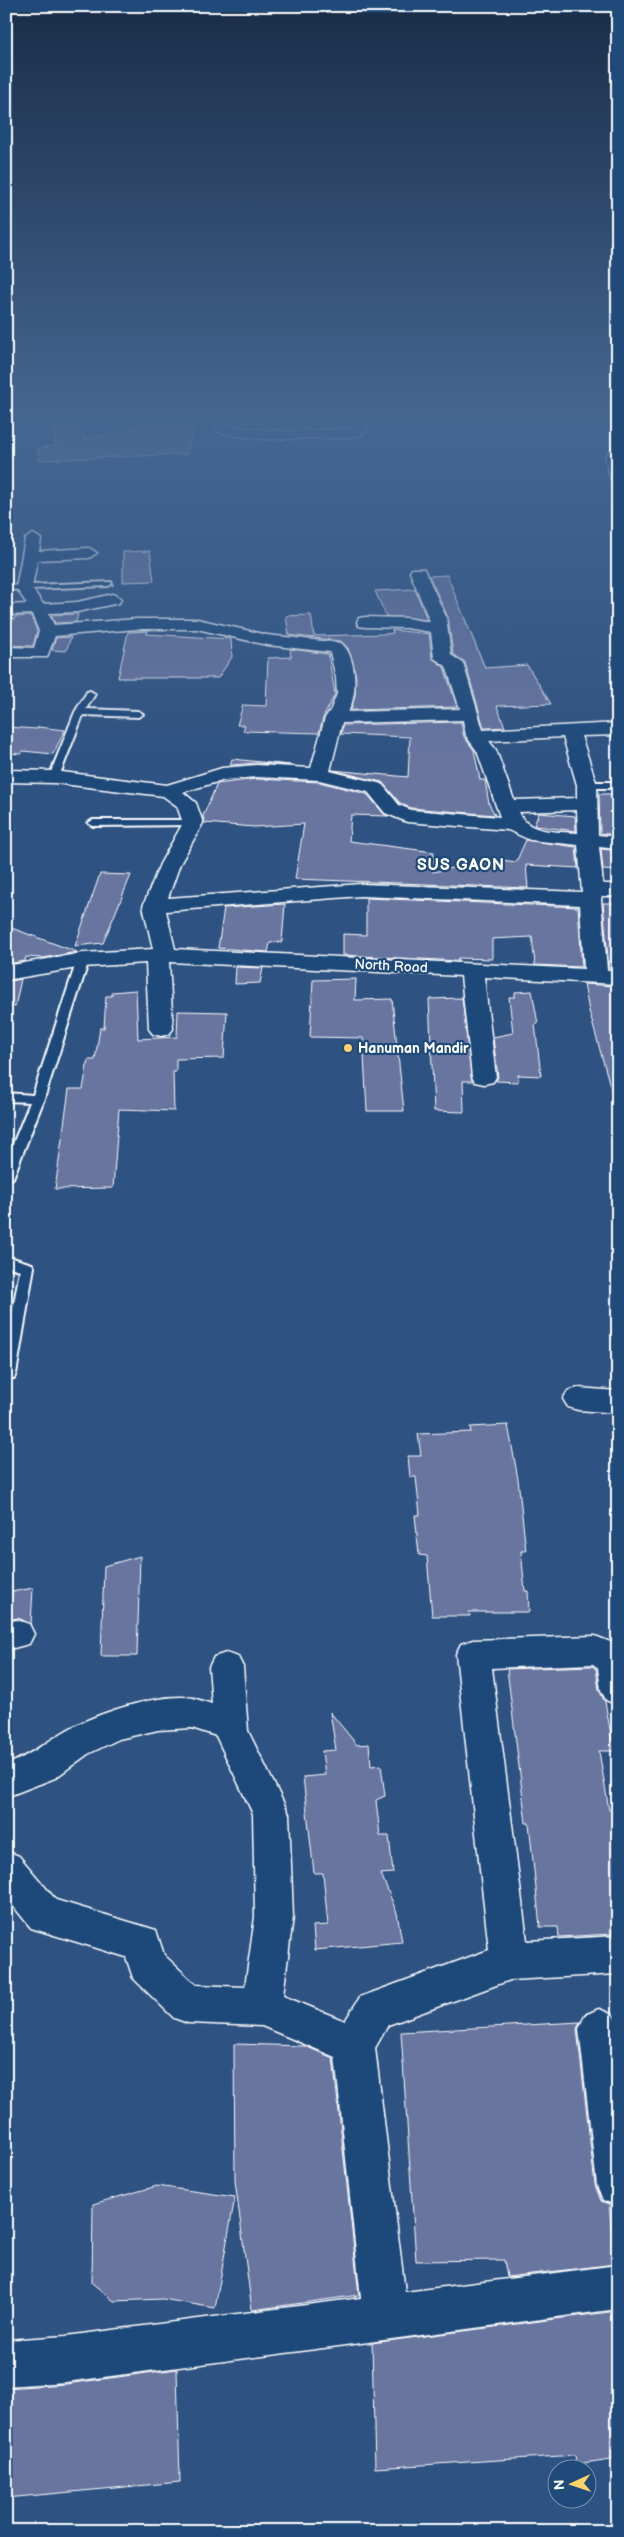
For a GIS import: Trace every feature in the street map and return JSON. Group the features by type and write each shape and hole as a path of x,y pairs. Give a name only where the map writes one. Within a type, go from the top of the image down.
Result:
{"street":[{"path":"6,652 41,652 48,630 38,609 24,588 33,540"},
{"path":"29,556 89,553"},
{"path":"418,572 438,617 443,658 454,663 471,714 476,736 486,750 510,815 530,834 618,843"},
{"path":"6,610 77,608 110,592"},
{"path":"365,622 406,623 439,628"},
{"path":"48,630 137,624 196,624 267,640 335,647 340,651 348,695 343,708 334,718 320,774"},
{"path":"317,644 336,630"},
{"path":"334,718 471,714"},
{"path":"476,736 618,729"},
{"path":"570,731 587,795 592,894 607,977"},
{"path":"6,776 54,777 168,791 222,774 256,771 320,774 375,788 392,808 407,816 510,815 587,795"},
{"path":"186,803 199,782"},
{"path":"161,1029 161,955 154,906 170,864 193,823 186,803 168,791"},
{"path":"154,906 352,890 592,894 618,890"},
{"name":"North Road","path":"6,973 83,960 161,955 607,977"},
{"path":"472,970 484,1077"},
{"path":"578,1400 618,1402"},
{"path":"510,1961 473,1654 601,1651 613,1660 618,1690"},
{"path":"226,1667 230,1725 271,1814 274,1917 262,2007"},
{"path":"6,1781 42,1767 76,1743 114,1725 158,1715 192,1714 230,1725"},
{"path":"6,1868 44,1915 142,1943 147,1965 188,2004 262,2007 354,2045"},
{"path":"386,2318 354,2045 374,2011 510,1961 618,1955"},
{"path":"598,2029 618,2185"},
{"path":"6,2363 66,2359 618,2287"}],"lane":[{"path":"6,588 110,592"},
{"path":"54,777 80,712 90,694"},
{"path":"80,712 138,714"},
{"path":"587,795 618,785"},
{"path":"93,824 193,823"},
{"path":"6,1178 38,1099 83,960"},
{"path":"6,1097 38,1099"},
{"path":"6,1261 27,1267 9,1374"}],"building":[{"path":"150,551 154,581 123,582 123,552"},
{"path":"447,575 485,668 527,665 551,704 497,706 505,727 484,728 465,662 453,654 448,617 429,576"},
{"path":"415,589 427,620 386,616 375,591"},
{"path":"78,614 76,622 55,623 51,615"},
{"path":"311,615 314,636 386,634 393,633 392,630 429,634 432,658 444,667 457,707 351,710 355,696 356,676 348,648 341,641 289,635 286,616"},
{"path":"31,616 37,631 33,646 6,645 6,635 15,617"},
{"path":"148,631 147,634 231,639 232,657 218,678 118,678 128,632"},
{"path":"71,637 66,651 52,650 56,638"},
{"path":"290,649 328,654 335,694 323,718 319,733 243,731 245,725 237,725 243,705 266,706 268,658 291,657"},
{"path":"461,722 464,737 474,750 480,780 485,780 489,804 495,815 411,808 400,803 382,782 332,770 408,777 410,737 341,734 343,725"},
{"path":"6,727 37,729 38,727 65,730 53,754 23,751 21,754 6,753"},
{"path":"232,759 290,765 256,763 230,765"},
{"path":"256,779 319,782 367,794 384,814 388,816 351,815 349,841 434,852 433,872 494,859 516,862 526,840 576,847 578,868 526,865 528,888 295,879 304,824 254,827 205,823 203,816 217,784"},
{"path":"599,794 618,794 618,835 600,833"},
{"path":"539,813 575,816 576,831 536,826 534,825"},
{"path":"601,849 618,851 618,871 603,870"},
{"path":"100,874 131,875 103,943 75,946"},
{"path":"366,898 578,907 582,967 535,965 532,937 492,939 492,959 458,958 459,961 343,955 343,934 366,935"},
{"path":"603,903 618,903 618,967 609,968"},
{"path":"285,904 282,942 270,943 268,952 218,948 224,908"},
{"path":"6,926 77,952 43,958 26,957 25,961 6,964"},
{"path":"236,967 263,968 260,983 235,984"},
{"path":"21,979 15,1007 6,1006 6,982"},
{"path":"356,979 355,1000 392,999 404,1111 367,1111 363,1038 310,1037 313,980"},
{"path":"584,984 614,986 618,1036 618,1088 611,1089 589,1011"},
{"path":"136,990 138,1039 177,1037 178,1011 227,1012 224,1058 176,1059 176,1072 173,1072 174,1111 119,1109 113,1188 55,1189 69,1089 83,1089 88,1060 95,1060 100,1028 104,1028 106,996 112,996 112,992"},
{"path":"532,991 538,1024 535,1024 541,1076 518,1075 518,1082 496,1081 498,1077 493,1037 513,1033 509,997 515,997 515,992"},
{"path":"462,998 472,1081 463,1081 464,1112 434,1111 429,999"},
{"path":"508,1425 518,1479 526,1551 521,1551 525,1591 528,1591 529,1612 469,1612 470,1616 432,1616 427,1556 419,1555 415,1515 420,1515 416,1477 410,1477 408,1456 421,1456 418,1434 471,1432 470,1427"},
{"path":"140,1556 137,1656 101,1656 104,1566"},
{"path":"33,1588 31,1624 18,1618 6,1620 6,1593"},
{"path":"592,1666 596,1669 599,1690 605,1702 614,1751 599,1751 609,1810 618,1810 618,1930 612,1930 612,1934 559,1937 558,1927 540,1927 529,1823 526,1823 507,1669"},
{"path":"330,1712 357,1745 369,1744 371,1766 381,1765 385,1796 376,1800 380,1836 389,1836 393,1873 381,1874 397,1913 402,1942 315,1950 313,1926 328,1925 323,1873 314,1873 303,1777 325,1775 322,1751 336,1750"},
{"path":"580,2022 577,2029 595,2185 601,2201 609,2204 615,2264 507,2277 504,2260 416,2261 401,2032"},
{"path":"234,2044 305,2046 333,2058 359,2295 252,2310 235,2181"},
{"path":"157,2186 235,2197 215,2308 163,2299 114,2301 92,2283 93,2204"},
{"path":"617,2311 618,2458 596,2461 577,2460 576,2455 375,2468 372,2343"},
{"path":"177,2369 180,2482 6,2498 6,2388 66,2384"}],"place":[{"name":"Hanuman Mandir","path":"348,1048"}],"district":[{"name":"SUS GAON","path":"461,865"}]}
